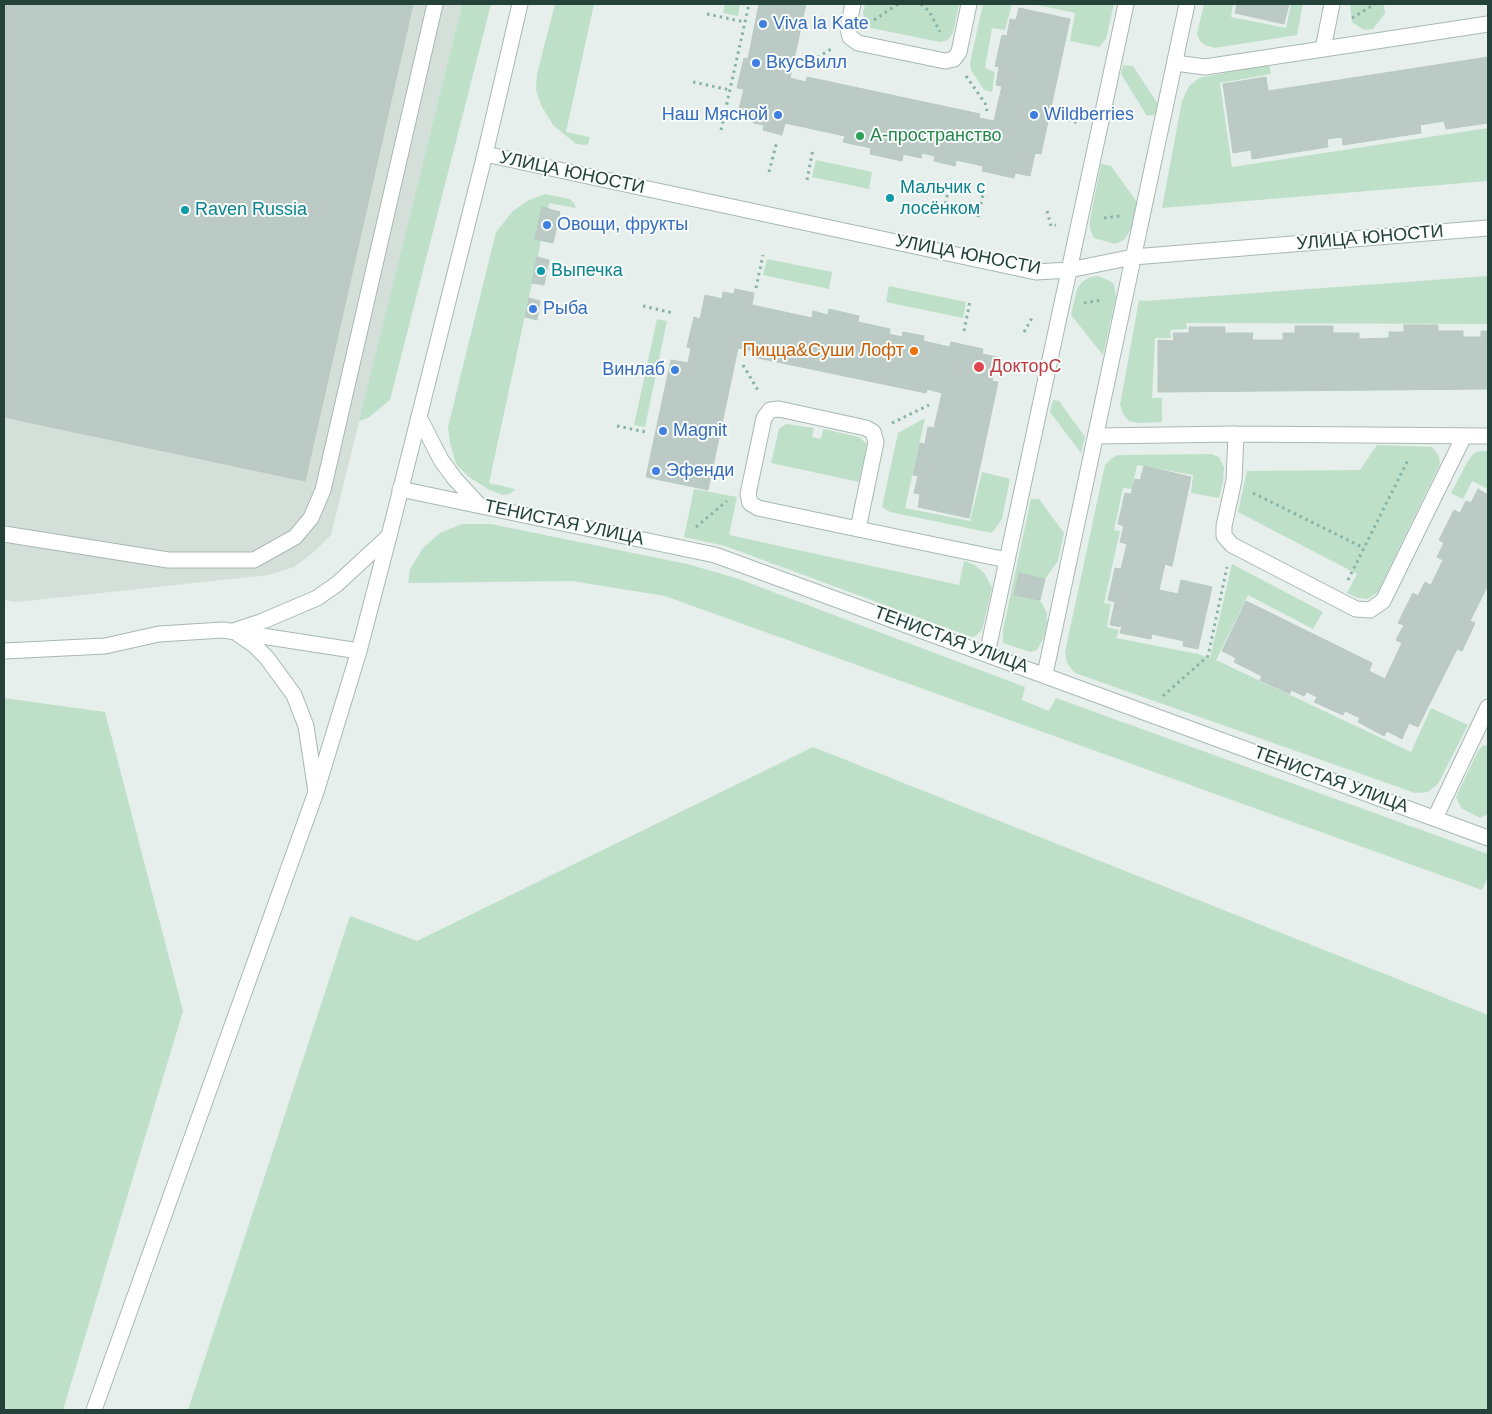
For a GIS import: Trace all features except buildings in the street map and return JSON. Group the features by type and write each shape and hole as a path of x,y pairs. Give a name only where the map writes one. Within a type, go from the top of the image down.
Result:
{"street":[{"path":"4,534 168,560 254,560 295,537 311,518 323,490 436,4"},
{"path":"94,1410 316,792 358,651 389,536 485,154 520,4"},
{"path":"853,4 848,28 850,37 858,43 945,61 954,59 959,52 969,4"},
{"path":"987,654 1126,4"},
{"path":"1045,674 1187,4"},
{"path":"1323,49 1332,4"},
{"path":"1175,63 1205,67 1488,24"},
{"name":"УЛИЦА ЮНОСТИ","path":"485,154 1036,272 1069,270 1133,258 1488,228"},
{"path":"858,529 876,442 874,432 866,428 779,409 770,410 764,418 748,492 750,503 758,508 858,529 1007,560"},
{"path":"419,417 441,460 455,479 479,505"},
{"path":"1096,436 1236,434 1488,436"},
{"path":"1236,434 1234,480 1224,526 1224,536 1232,545 1356,609 1370,610 1383,602 1464,436"},
{"name":"ТЕНИСТАЯ УЛИЦА","path":"400,489 715,555 1045,674 1488,838"},
{"path":"232,631 263,621 317,598 337,584 389,536"},
{"path":"4,651 105,646 160,634 224,630 358,651"},
{"path":"232,631 254,645 272,664 294,695 306,726 316,792"},
{"path":"1435,818 1488,707"}],"path":[{"path":"721,130 749,4"},
{"path":"867,25 898,4"},
{"path":"922,4 930,10 941,33"},
{"path":"1351,18 1375,4"},
{"path":"708,14 745,22"},
{"path":"693,82 730,90"},
{"path":"1068,120 1080,123"},
{"path":"770,172 777,141"},
{"path":"807,180 814,149"},
{"path":"944,210 951,178"},
{"path":"978,217 984,185"},
{"path":"1047,211 1051,226"},
{"path":"756,288 763,255"},
{"path":"964,331 970,301"},
{"path":"643,306 673,313"},
{"path":"1024,332 1032,318"},
{"path":"742,365 770,410"},
{"path":"874,432 929,405"},
{"path":"617,426 646,432"},
{"path":"1352,571 1410,455"},
{"path":"673,546 736,494 748,492"},
{"path":"1252,493 1364,548"},
{"path":"1143,710 1170,690 1208,656 1232,545"}],"shaded area":[{"name":"Raven Russia","path":"4,4 462,4 331,535 314,552 294,567 269,575 17,602 4,600"}],"green space":[{"path":"462,4 491,4 390,400 368,418 359,421"},
{"path":"555,4 594,4 566,132 590,137 588,144 584,145 576,144 553,125 541,105 536,90 537,74"},
{"path":"725,4 740,4 738,16 723,13"},
{"path":"865,4 959,4 953,33 948,40 940,42 871,28 865,23 863,13"},
{"path":"983,4 1012,4 1005,30 992,28 985,68 995,72 992,92 984,90 971,70 970,63"},
{"path":"1033,4 1114,4 1106,39 1099,47 1070,41 1075,13"},
{"path":"1204,4 1233,4 1231,17 1286,28 1291,4 1303,4 1297,35 1215,48 1205,45 1200,41 1197,34"},
{"path":"1350,4 1391,4 1384,5 1385,13 1373,29 1364,30 1352,22"},
{"path":"1269,64 1271,74 1220,83 1232,167 1488,128 1488,181 1162,208 1182,101 1189,86 1199,78"},
{"path":"1123,65 1133,66 1158,104 1156,114 1147,116 1121,74"},
{"path":"816,160 872,172 869,189 812,177"},
{"path":"1101,164 1111,166 1137,202 1133,226 1124,240 1115,244 1094,238 1090,229 1090,220"},
{"path":"545,194 569,199 576,208 549,203 548,209 560,212 553,243 541,241 489,483 515,489 510,494 503,495 488,489 469,477 456,464 448,427 496,232 513,211 527,201"},
{"path":"767,259 832,272 829,289 763,275"},
{"path":"1098,276 1114,284 1116,297 1103,355 1071,315 1077,289 1082,282 1090,277"},
{"path":"1488,276 1488,324 1186,323 1187,329 1170,330 1171,338 1155,338 1152,398 1162,398 1162,422 1138,423 1129,421 1123,414 1120,405 1139,300"},
{"path":"889,286 966,302 963,318 886,302"},
{"path":"657,319 667,321 645,427 634,425"},
{"path":"1053,400 1059,401 1085,437 1081,453 1050,412"},
{"path":"925,418 905,508 970,521 982,472 1010,479 1002,519 992,533 890,512 882,507 898,433"},
{"path":"786,424 814,428 812,437 821,439 823,429 859,437 867,444 859,482 771,463 779,429"},
{"path":"1377,445 1432,447 1439,456 1440,464 1378,592 1368,599 1358,598 1347,593 1357,574 1238,512 1247,471 1360,470"},
{"path":"1488,451 1488,489 1472,481 1463,499 1451,493 1468,461 1474,453"},
{"path":"1211,454 1219,457 1224,467 1219,498 1191,493 1193,475 1137,465 1132,489 1123,488 1114,530 1120,531 1104,603 1111,604 1107,627 1119,630 1116,638 1210,658 1232,564 1323,612 1313,629 1248,595 1216,660 1411,752 1431,708 1468,725 1438,784 1428,792 1415,793 1075,673 1067,663 1065,652 1105,465 1118,455"},
{"path":"694,489 737,497 729,535 959,585 964,561 975,565 985,574 992,588 982,630 974,637 966,635 725,546 684,537"},
{"path":"1031,499 1039,499 1064,533 1058,561 1045,579 1019,573 1014,594 1040,600 1047,613 1044,637 1037,650 1030,652 1003,643 1003,630"},
{"path":"462,524 491,524 687,564 736,578 1025,687 1022,700 1049,711 1056,698 1488,854 1488,877 1482,890 665,596 572,581 408,583 410,569 423,548 440,533"},
{"path":"4,698 105,712 183,1011 63,1410 4,1410"},
{"path":"1483,745 1488,746 1488,814 1480,818 1461,808 1456,797 1478,751"},
{"path":"813,747 1488,1015 1488,1410 188,1410 350,916 417,941"}],"place":[{"name":"Viva la Kate","path":"763,24"},
{"name":"ВкусВилл","path":"756,63"},
{"name":"Наш Мясной","path":"778,115"},
{"name":"Wildberries","path":"1034,115"},
{"name":"А-пространство","path":"860,136"},
{"name":"Мальчик с лосёнком","path":"890,198"},
{"name":"Raven Russia","path":"185,210"},
{"name":"Овощи, фрукты","path":"547,225"},
{"name":"Выпечка","path":"541,271"},
{"name":"Рыба","path":"533,309"},
{"name":"Пицца&Суши Лофт","path":"914,351"},
{"name":"ДокторС","path":"979,367"},
{"name":"Винлаб","path":"675,370"},
{"name":"Magnit","path":"663,431"},
{"name":"Эфенди","path":"656,471"}]}
